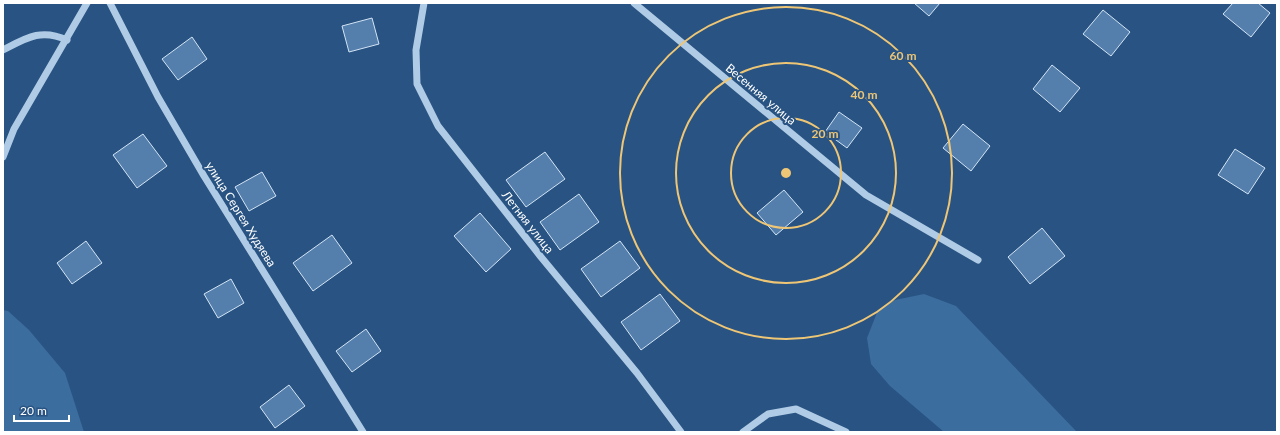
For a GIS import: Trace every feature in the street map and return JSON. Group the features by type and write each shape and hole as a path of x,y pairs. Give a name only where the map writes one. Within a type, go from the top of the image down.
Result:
{"street":[{"path":"3,157 14,129 67,40 87,3"},
{"name":"улица Сергея Худяева","path":"110,3 158,97 204,176 363,432"},
{"name":"Летняя улица","path":"424,3 416,50 417,84 438,126 541,257 637,373 681,432"},
{"name":"Весенняя улица","path":"634,3 866,195 978,260"},
{"path":"3,50 30,37 53,34 67,40"},
{"path":"743,432 768,414 796,409 846,432"}],"shaded area":[{"path":"924,294 956,306 1077,432 944,432 890,386 871,364 867,338 878,310 895,300"},
{"path":"3,310 8,311 29,330 65,373 84,432 3,432"}],"building":[{"path":"914,3 940,3 929,16"},
{"path":"1233,3 1258,3 1270,13 1251,37 1223,14"},
{"path":"1103,10 1130,32 1111,56 1083,34"},
{"path":"372,18 379,44 349,52 342,26"},
{"path":"192,37 207,59 178,80 162,59"},
{"path":"1052,65 1080,88 1060,112 1033,89"},
{"path":"839,112 862,128 847,148 825,132"},
{"path":"963,124 990,146 971,171 943,148"},
{"path":"143,134 167,166 137,188 113,155"},
{"path":"1235,149 1265,168 1248,194 1218,175"},
{"path":"545,152 565,179 526,207 506,180"},
{"path":"262,172 276,196 249,211 235,187"},
{"path":"784,190 803,212 776,235 757,213"},
{"path":"579,194 599,222 560,250 540,222"},
{"path":"480,213 511,249 486,272 454,236"},
{"path":"1042,228 1065,256 1030,284 1008,257"},
{"path":"332,235 352,263 313,291 293,263"},
{"path":"86,241 102,263 72,284 57,263"},
{"path":"620,241 640,268 601,297 581,269"},
{"path":"231,279 244,303 218,318 204,294"},
{"path":"660,294 680,321 641,350 621,322"},
{"path":"366,329 381,351 352,372 336,351"},
{"path":"289,385 305,406 275,428 260,407"}]}
